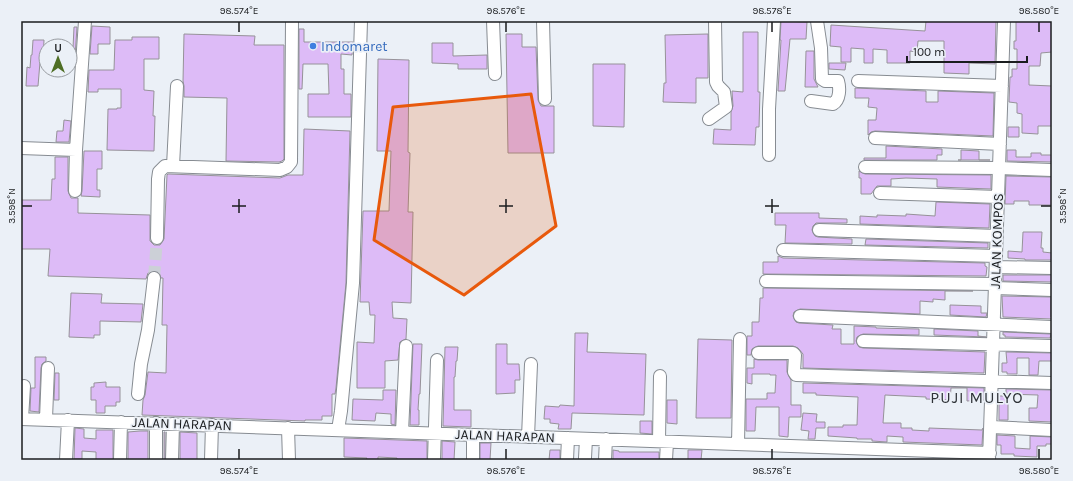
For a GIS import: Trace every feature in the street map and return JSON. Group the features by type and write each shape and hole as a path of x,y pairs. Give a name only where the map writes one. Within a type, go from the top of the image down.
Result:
{"street":[{"path":"75,190 76,150 85,21"},
{"path":"157,238 158,179 159,172 165,166 280,170 287,167 291,162 292,21"},
{"path":"338,430 353,283 361,21"},
{"path":"493,21 495,74"},
{"path":"543,21 545,99"},
{"path":"709,119 726,107 727,104 724,92 716,82 715,21"},
{"path":"769,155 769,109 774,21"},
{"path":"811,102 833,104 838,100 838,81 822,79 821,48 817,21"},
{"name":"JALAN KOMPOS","path":"990,457 1004,21"},
{"path":"858,81 1002,86"},
{"path":"173,166 177,86"},
{"path":"875,138 1000,144"},
{"path":"21,148 76,150"},
{"path":"865,167 1052,170"},
{"path":"880,193 998,197"},
{"path":"819,230 997,236"},
{"path":"783,250 996,262 1052,268"},
{"path":"138,394 154,278"},
{"path":"766,281 995,286 1052,290"},
{"path":"800,316 1052,327"},
{"path":"738,444 740,339"},
{"path":"863,341 1052,346"},
{"path":"402,432 406,346"},
{"path":"758,353 793,353 795,355 794,372 796,375 1052,383"},
{"path":"434,460 437,360"},
{"path":"528,437 532,364"},
{"path":"46,419 48,368"},
{"path":"660,376 663,441 666,460"},
{"path":"22,419 24,386"},
{"path":"319,429 341,411"},
{"name":"JALAN HARAPAN","path":"22,419 663,441 918,455 990,457"},
{"path":"66,460 68,420"},
{"path":"120,460 121,422"},
{"path":"156,423 156,460"},
{"path":"172,460 173,424"},
{"path":"211,460 212,425"},
{"path":"991,427 1052,430"},
{"path":"288,428 289,460"},
{"path":"473,460 474,435"},
{"path":"567,460 568,438"},
{"path":"585,458 586,439"},
{"path":"605,460 606,439"}],"highlighted area":[{"path":"531,94 556,226 464,295 374,240 393,107"}],"building":[{"path":"781,21 807,22 806,39 790,39 785,91 778,91"},
{"path":"926,21 996,21 995,64 969,63 969,74 944,73 944,41 918,41 917,52 910,51 910,63 887,63 887,50 873,49 873,63 864,63 864,49 851,48 851,62 841,62 841,47 830,46 831,25 925,31"},
{"path":"1016,21 1052,21 1052,52 1041,53 1040,66 1029,66 1029,85 1052,86 1052,126 1038,126 1038,134 1022,133 1022,114 1017,113 1017,103 1009,102 1010,77 1012,77 1012,69 1017,69 1017,49 1014,49 1014,41 1016,41"},
{"path":"92,26 110,27 110,44 98,44 98,54 90,54"},
{"path":"74,27 77,27 76,38 73,38"},
{"path":"299,29 304,29 304,42 353,42 352,55 341,54 341,69 344,69 344,94 351,94 351,117 308,117 308,94 329,94 328,64 303,64 302,89 299,89"},
{"path":"743,32 758,32 758,92 760,92 759,127 756,127 755,145 713,144 714,129 731,130 731,112 733,106 732,91 743,92"},
{"path":"184,34 255,36 254,45 284,45 284,159 282,161 226,161 227,98 184,97"},
{"path":"506,34 522,34 522,47 536,47 538,100 541,106 554,106 554,153 508,153"},
{"path":"708,34 708,78 696,78 696,103 663,102 664,83 666,83 665,35"},
{"path":"132,37 159,37 159,59 144,59 144,90 154,91 154,151 107,150 108,109 121,108 121,89 98,89 98,92 88,92 89,70 114,70 115,40 132,40"},
{"path":"33,40 38,40 38,86 26,86 27,67 30,68"},
{"path":"432,43 453,43 453,56 487,55 487,69 458,69 458,64 432,63"},
{"path":"806,51 814,51 814,79 818,87 805,87"},
{"path":"378,59 409,60 408,152 410,153 408,212 413,212 411,303 392,302 393,318 407,319 406,339 400,342 398,360 385,361 385,388 357,388 357,342 374,343 375,315 370,315 369,302 360,302 363,211 389,211 391,151 377,151"},
{"path":"829,63 846,63 845,70 829,69"},
{"path":"593,64 625,64 624,127 593,126"},
{"path":"855,88 926,91 926,102 938,102 938,91 994,93 993,136 875,131 868,135 868,120 876,120 877,108 868,107 869,98 855,98"},
{"path":"64,120 71,121 69,142 56,142 57,131 63,131"},
{"path":"1008,127 1019,127 1019,137 1008,137"},
{"path":"304,129 350,131 346,283 336,388 335,394 332,394 332,416 322,416 322,420 305,421 142,415 148,372 166,373 167,325 162,325 163,278 161,278 159,272 154,271 148,273 146,279 48,276 50,249 21,249 21,200 51,200 52,179 55,179 55,157 68,157 68,191 71,198 78,198 78,213 150,215 150,241 154,245 160,245 164,239 168,174 280,178 288,175 303,175"},
{"path":"886,146 942,149 942,155 937,155 937,160 864,160 864,158 886,158"},
{"path":"961,150 979,151 979,160 961,160"},
{"path":"1007,150 1016,150 1016,157 1031,157 1031,153 1052,155 1052,162 1007,161"},
{"path":"84,151 102,151 102,169 97,169 97,190 100,190 100,197 81,196"},
{"path":"859,171 865,174 991,175 991,189 937,187 937,179 906,178 891,179 891,186 877,186 871,194 861,194 861,178 859,178"},
{"path":"1006,176 1052,177 1052,205 1029,205 1029,201 1014,201 1014,204 1005,204"},
{"path":"936,202 990,204 989,228 860,224 860,216 906,216 906,214 935,216"},
{"path":"775,213 819,213 819,218 847,219 847,223 816,223 812,230 815,236 818,237 852,239 852,244 785,243 786,225 775,225"},
{"path":"1023,232 1042,232 1041,248 1043,248 1043,252 1052,253 1052,260 1025,260 1008,258 1008,251 1022,252"},
{"path":"866,239 988,243 988,248 865,245"},
{"path":"778,256 783,258 985,263 985,266 987,267 986,276 763,274 763,262 778,262"},
{"path":"1003,275 1052,275 1052,282 1003,281"},
{"path":"763,288 973,291 945,291 945,300 933,299 933,302 920,301 920,314 800,309 794,312 793,316 796,322 799,323 833,325 832,329 841,329 841,344 854,344 854,326 919,329 919,335 863,334 857,337 856,341 859,347 863,348 985,352 984,373 803,368 803,354 798,348 793,346 758,346 752,349 751,355 747,355 747,336 752,336 752,322 759,322 760,298 763,298"},
{"path":"71,293 102,294 101,303 143,304 141,322 100,321 100,335 94,335 94,338 69,337"},
{"path":"1002,296 1051,297 1052,319 1003,317"},
{"path":"950,305 981,306 981,313 987,313 986,317 950,315"},
{"path":"934,329 978,331 978,336 986,337 934,335"},
{"path":"1003,332 1051,334 1050,338 1005,337"},
{"path":"575,333 588,333 587,352 646,354 644,415 572,413 571,429 558,429 559,424 550,423 550,419 544,419 545,406 574,406"},
{"path":"698,339 732,340 731,418 696,418"},
{"path":"413,344 422,344 418,410 419,425 410,425"},
{"path":"496,344 507,344 507,364 519,364 520,380 515,380 515,393 496,394"},
{"path":"445,347 458,347 454,377 454,410 471,410 471,427 443,426"},
{"path":"1006,352 1052,353 1052,361 1039,361 1038,375 1029,375 1029,358 1017,358 1017,374 1007,374 1007,372 1002,372 1002,363 1007,363"},
{"path":"35,357 46,357 46,361 42,364 41,368 39,412 30,411 31,388 35,388"},
{"path":"754,359 787,360 787,372 791,380 791,405 801,405 801,417 789,417 788,437 779,436 779,407 756,407 755,431 746,431 746,399 767,399 767,393 775,393 776,375 752,374 752,384 747,383 747,368 754,368"},
{"path":"55,373 59,373 59,400 54,400"},
{"path":"106,382 106,387 120,387 120,402 116,402 116,406 105,406 105,413 96,413 96,400 91,400 91,387 94,387 94,383"},
{"path":"803,383 984,388 984,400 967,401 967,388 951,388 950,400 885,395 883,423 901,423 901,428 929,431 929,428 982,430 983,428 982,445 903,442 903,437 887,436 887,442 872,441 872,439 828,436 828,427 857,425 858,397 803,393"},
{"path":"1006,389 1052,390 1052,422 1029,421 1029,408 1037,408 1038,395 1006,394"},
{"path":"383,390 396,390 395,425 391,424 391,414 376,413 375,421 352,420 353,399 383,400"},
{"path":"999,396 1008,396 1008,420 999,420"},
{"path":"667,400 677,400 677,424 667,423"},
{"path":"803,413 817,414 816,422 825,422 825,428 816,428 815,439 808,439 809,431 801,430"},
{"path":"640,421 652,421 652,434 640,433"},
{"path":"75,428 84,429 84,438 96,439 96,430 113,430 113,460 96,460 96,452 82,451 82,459 74,459"},
{"path":"148,431 148,460 128,460 128,432"},
{"path":"165,432 165,460 164,460"},
{"path":"180,432 197,433 197,460 180,460"},
{"path":"997,435 1015,436 1015,448 1030,449 1030,436 1052,437 1052,444 1037,446 1037,457 1001,454 1001,445 997,445"},
{"path":"344,438 427,441 427,460 397,460 397,458 378,457 378,460 366,460 367,458 344,457"},
{"path":"442,441 455,442 454,460 442,460"},
{"path":"480,443 491,443 490,460 480,460"},
{"path":"550,450 560,450 560,460 549,460"},
{"path":"613,450 619,452 659,452 659,460 613,460"},
{"path":"688,450 702,450 701,460 688,460"}],"tunnel":[{"path":"154,278 157,238"}],"place":[{"name":"Indomaret","path":"313,46"}],"district":[{"name":"PUJI MULYO","path":"977,397"}]}
